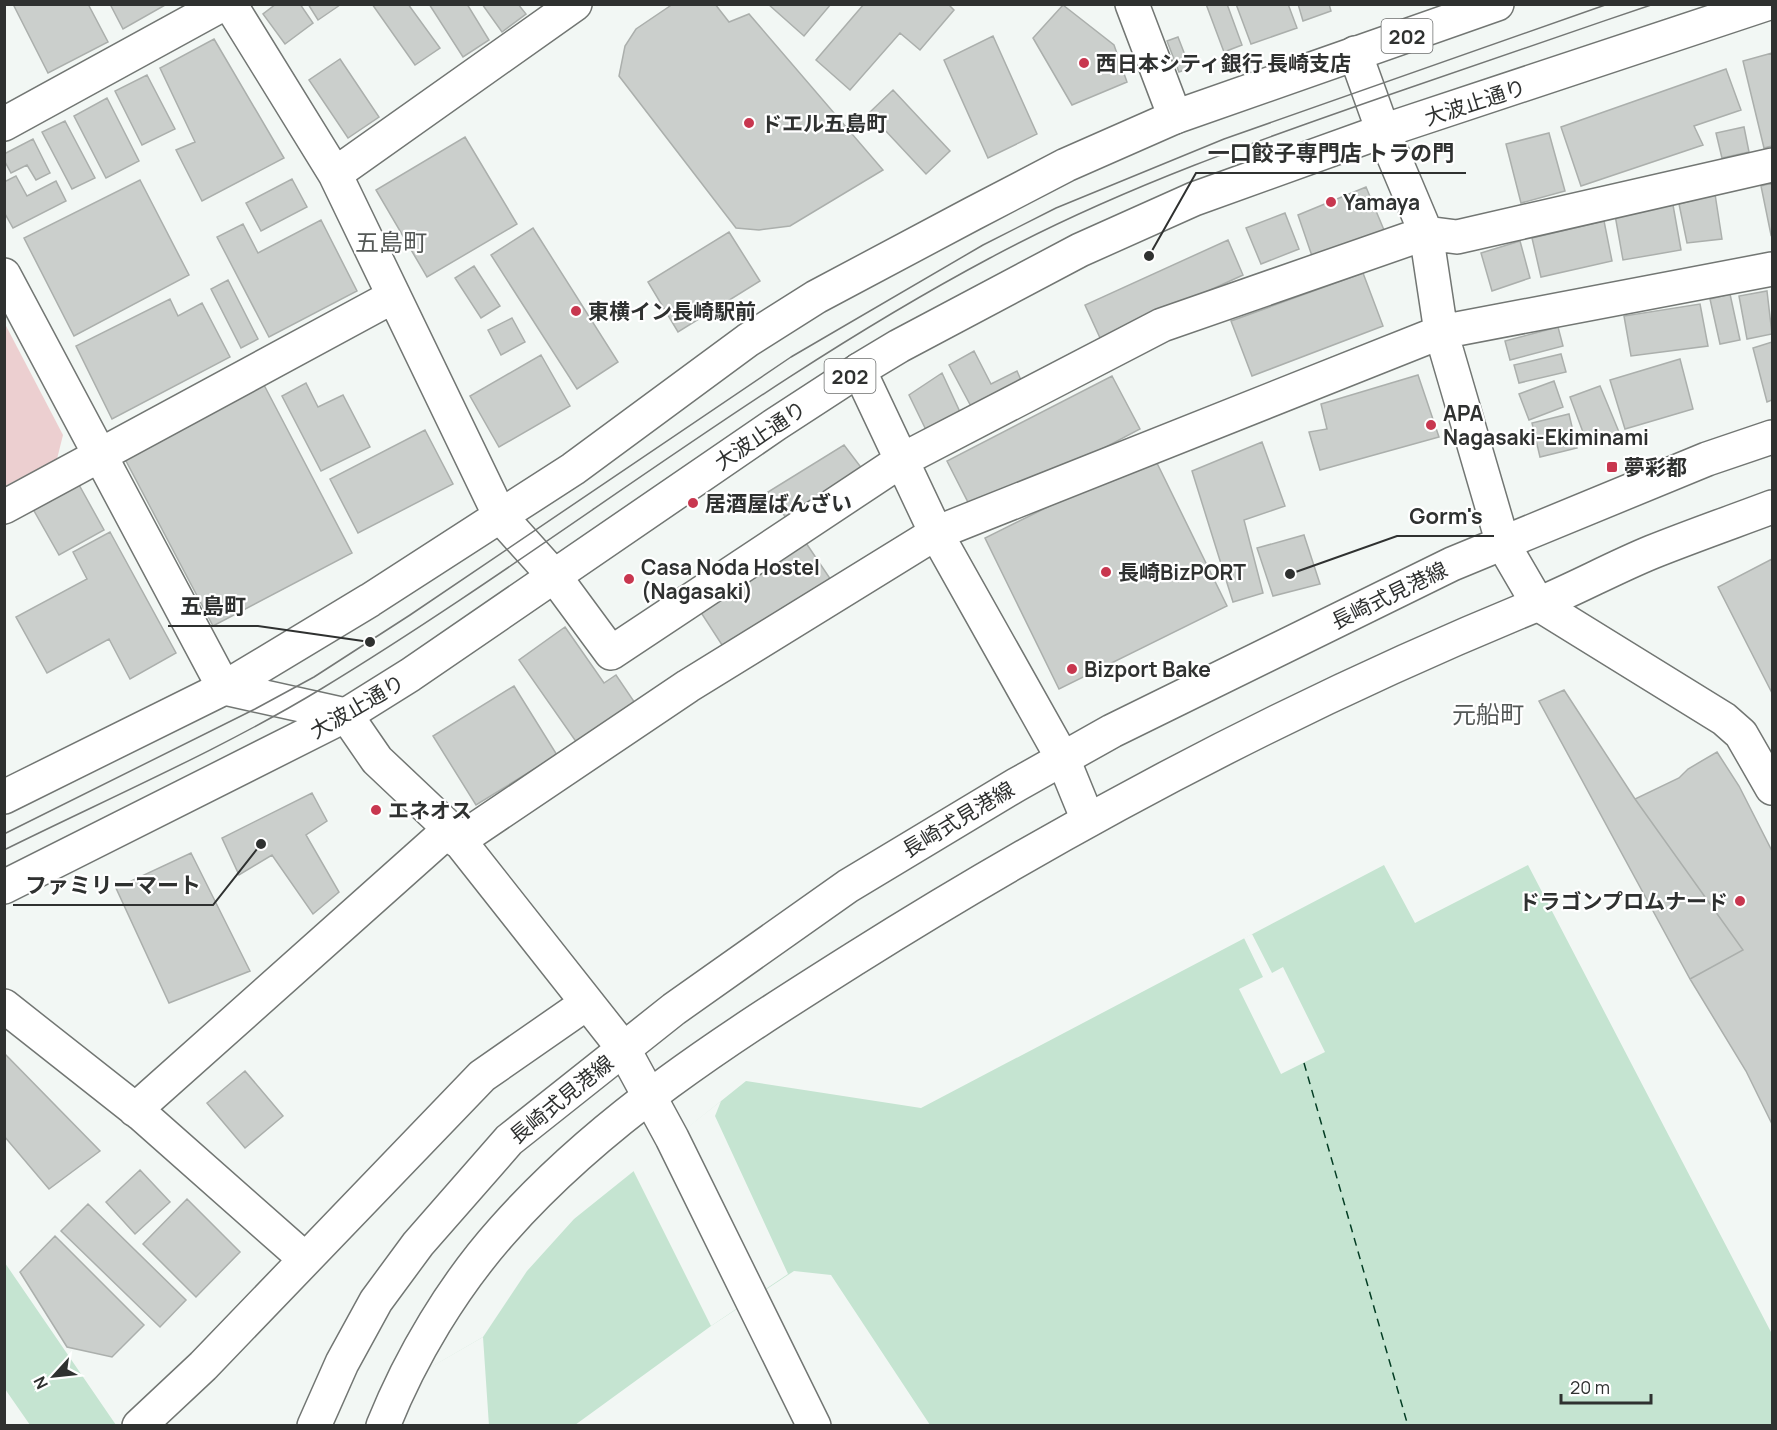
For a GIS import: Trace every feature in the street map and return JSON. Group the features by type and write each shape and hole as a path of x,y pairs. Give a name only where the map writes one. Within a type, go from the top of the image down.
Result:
{"main road":[{"path":"4,124 223,4"},
{"path":"230,4 335,174 500,516 555,577 610,653 902,460 1162,325 1426,233 1457,237 1773,165"},
{"path":"335,174 575,4"},
{"path":"1132,4 1175,117"},
{"name":"202","path":"4,797 224,688 370,600 573,469 748,340 816,297 1066,165 1175,117 1497,4"},
{"name":"大波止通り","path":"4,887 346,715 555,577 767,430 860,370 899,346 1080,250 1194,200 1383,131 1766,4"},
{"path":"1355,53 1383,131 1426,233 1441,332 1503,544 1538,604 1724,719 1741,734 1773,788"},
{"path":"135,1110 454,835 688,686 936,533 1441,332 1773,269"},
{"path":"4,274 102,454 224,688 346,715 377,760 454,835 623,1048 672,1138 814,1425"},
{"path":"4,507 394,296"},
{"path":"860,370 936,533 1063,759 1088,820"},
{"name":"長崎式見港線","path":"314,1425 342,1363 369,1312 418,1244 509,1140 623,1048 848,886 1112,731 1431,574 1623,493 1773,437"},
{"path":"383,1425 397,1392 450,1300 503,1230 599,1136 693,1064 828,976 1035,849 1088,820 1376,675 1471,630 1538,604 1651,552 1773,507"},
{"path":"139,1425 202,1366 482,1076 587,1003"},
{"path":"4,1006 135,1110 305,1259"}],"shaded area":[{"path":"4,322 63,435 57,459 5,486"},
{"path":"1384,865 1415,923 1528,865 1772,1334 1772,1425 930,1425 831,1275 794,1271 711,1326 575,1425 330,1426 483,1337 527,1271 574,1219 746,1081 921,1108"},
{"path":"5,1263 116,1425 30,1425 5,1389"}],"pier":[{"path":"1252,934 1272,973 1283,967 1325,1052 1281,1074 1239,989 1263,977 1244,938"},
{"path":"721,1101 715,1116 788,1274 711,1326 633,1170"},
{"path":"483,1337 489,1426 330,1425"}],"building":[{"path":"13,4 88,4 108,42 48,73"},
{"path":"110,4 167,4 123,29"},
{"path":"276,4 300,4 313,23 285,44 263,14"},
{"path":"308,4 339,4 340,5 318,20"},
{"path":"372,4 408,4 440,48 415,65"},
{"path":"429,4 467,4 489,40 463,57"},
{"path":"482,4 518,4 526,14 502,32"},
{"name":"ドエル五島町","path":"673,4 715,4 729,22 749,14 883,170 790,226 759,230 736,228 619,76 625,46 636,29"},
{"path":"768,4 831,4 804,36"},
{"path":"864,4 948,4 954,10 920,50 900,33 850,90 816,60"},
{"path":"1206,4 1227,4 1242,45 1224,52"},
{"path":"1236,4 1288,4 1297,28 1251,44"},
{"path":"1298,4 1329,4 1331,11 1303,21"},
{"name":"西日本シティ銀行 長崎支店","path":"1063,5 1114,45 1127,82 1072,105 1033,38"},
{"path":"993,36 1037,134 988,158 944,60"},
{"path":"1178,37 1190,68 1179,72 1167,41"},
{"path":"214,39 284,158 202,201 176,150 195,142 160,68"},
{"path":"1772,53 1772,146 1764,148 1743,61"},
{"path":"340,59 379,117 348,138 309,80"},
{"path":"1726,69 1741,110 1694,126 1703,145 1581,186 1561,127"},
{"path":"147,75 175,129 142,145 115,91"},
{"path":"893,90 950,151 926,174 869,113"},
{"path":"107,98 139,161 106,178 74,116"},
{"path":"65,121 95,178 72,189 42,132"},
{"path":"1744,127 1749,152 1722,158 1716,133"},
{"path":"1549,133 1565,191 1521,203 1506,144"},
{"path":"465,137 517,224 427,277 376,190"},
{"path":"33,139 50,173 36,180 27,165 11,173 4,160 4,154"},
{"path":"16,176 27,196 56,181 66,201 13,228 4,212 4,182"},
{"path":"292,179 307,207 261,231 246,203"},
{"path":"140,180 189,275 74,336 24,238"},
{"path":"1772,183 1772,234 1771,235 1761,186"},
{"path":"1366,187 1384,230 1312,256 1298,215"},
{"path":"1715,194 1722,239 1687,243 1679,204"},
{"path":"1673,205 1681,250 1623,260 1615,215"},
{"path":"1285,213 1299,249 1261,264 1246,228"},
{"path":"321,220 357,291 269,337 217,237 243,224 258,253"},
{"path":"1604,221 1612,261 1541,277 1532,238"},
{"path":"533,228 618,362 577,389 491,255"},
{"path":"729,232 760,281 678,332 648,282"},
{"path":"1228,240 1243,275 1101,340 1085,305"},
{"path":"1520,241 1530,278 1492,291 1481,253"},
{"path":"474,266 500,306 481,318 455,278"},
{"path":"1363,273 1383,326 1252,376 1231,321"},
{"path":"228,280 258,339 241,348 211,289"},
{"path":"1767,291 1772,334 1747,339 1739,296"},
{"path":"1730,294 1740,340 1720,344 1710,299"},
{"path":"170,299 178,316 202,303 230,357 112,419 76,346"},
{"path":"1700,304 1708,346 1631,356 1624,316"},
{"path":"512,318 525,342 501,355 488,330"},
{"path":"1558,327 1563,346 1510,360 1505,341"},
{"path":"1772,342 1772,400 1767,402 1753,348"},
{"path":"974,351 991,384 1017,371 1024,387 973,410 949,365"},
{"path":"1561,354 1566,372 1519,383 1514,365"},
{"path":"541,355 570,406 499,447 470,396"},
{"path":"1680,359 1693,409 1625,429 1610,380"},
{"path":"942,373 960,412 927,432 909,395"},
{"path":"1418,375 1439,437 1320,470 1309,432 1327,429 1321,404"},
{"path":"1112,376 1140,429 975,516 947,461"},
{"path":"1554,381 1563,407 1529,420 1519,394"},
{"path":"306,383 318,407 343,395 370,447 321,471 282,396"},
{"path":"264,385 352,553 213,626 125,459"},
{"path":"1600,386 1619,432 1587,443 1570,397"},
{"path":"1569,414 1577,448 1540,457 1532,423"},
{"path":"425,430 453,484 358,533 330,479"},
{"path":"1262,442 1285,506 1244,520 1263,593 1233,602 1192,471"},
{"path":"844,445 863,470 786,518 768,492"},
{"name":"長崎BizPORT","path":"1153,455 1227,606 1059,689 985,538"},
{"path":"78,483 104,530 59,555 33,509"},
{"path":"110,532 176,653 130,679 109,639 47,673 16,617 87,579 73,552"},
{"path":"1304,535 1320,584 1273,596 1257,548"},
{"path":"804,540 831,580 724,648 700,611"},
{"path":"1772,559 1772,693 1718,587"},
{"path":"565,627 604,683 616,675 635,703 577,743 519,660"},
{"path":"514,686 557,755 476,805 433,736"},
{"path":"1564,690 1635,799 1743,950 1690,979 1539,701"},
{"name":"ドラゴンプロムナード","path":"1717,752 1739,786 1772,851 1772,1124 1746,1071 1690,979 1743,950 1635,799 1679,778 1688,769"},
{"path":"312,793 327,821 306,835 339,892 313,914 272,855 239,875 222,838"},
{"path":"191,853 250,971 169,1003 116,888"},
{"path":"4,1053 100,1151 49,1189 4,1136"},
{"path":"245,1071 283,1116 245,1148 207,1103"},
{"path":"140,1170 170,1202 135,1234 106,1202"},
{"path":"187,1199 240,1252 196,1297 143,1244"},
{"path":"88,1204 186,1300 160,1327 61,1231"},
{"path":"55,1236 144,1325 112,1357 67,1347 20,1272"}],"ferry route":[{"path":"1304,1063 1408,1426"}],"tram line":[{"path":"4,834 255,709 314,677 410,615 791,357 983,245 1056,208 1224,139 1608,4"},
{"path":"4,850 205,753 321,689 488,581 818,359 903,307 1040,232 1142,186 1247,145 1654,4"}],"place":[{"name":"西日本シティ銀行 長崎支店","path":"1084,63"},
{"name":"ドエル五島町","path":"749,123"},
{"name":"Yamaya","path":"1331,202"},
{"name":"一口餃子専門店 トラの門","path":"1149,256"},
{"name":"東横イン長崎駅前","path":"576,311"},
{"name":"APA Nagasaki-Ekiminami","path":"1431,425"},
{"name":"夢彩都","path":"1612,467"},
{"name":"居酒屋ばんざい","path":"693,503"},
{"name":"長崎BizPORT","path":"1106,572"},
{"name":"Gorm's","path":"1290,574"},
{"name":"Casa Noda Hostel (Nagasaki)","path":"629,579"},
{"name":"五島町","path":"370,642"},
{"name":"Bizport Bake","path":"1072,669"},
{"name":"エネオス","path":"376,810"},
{"name":"ファミリーマート","path":"261,844"},
{"name":"ドラゴンプロムナード","path":"1740,901"}],"district":[{"name":"五島町","path":"391,241"},
{"name":"元船町","path":"1488,713"}]}
